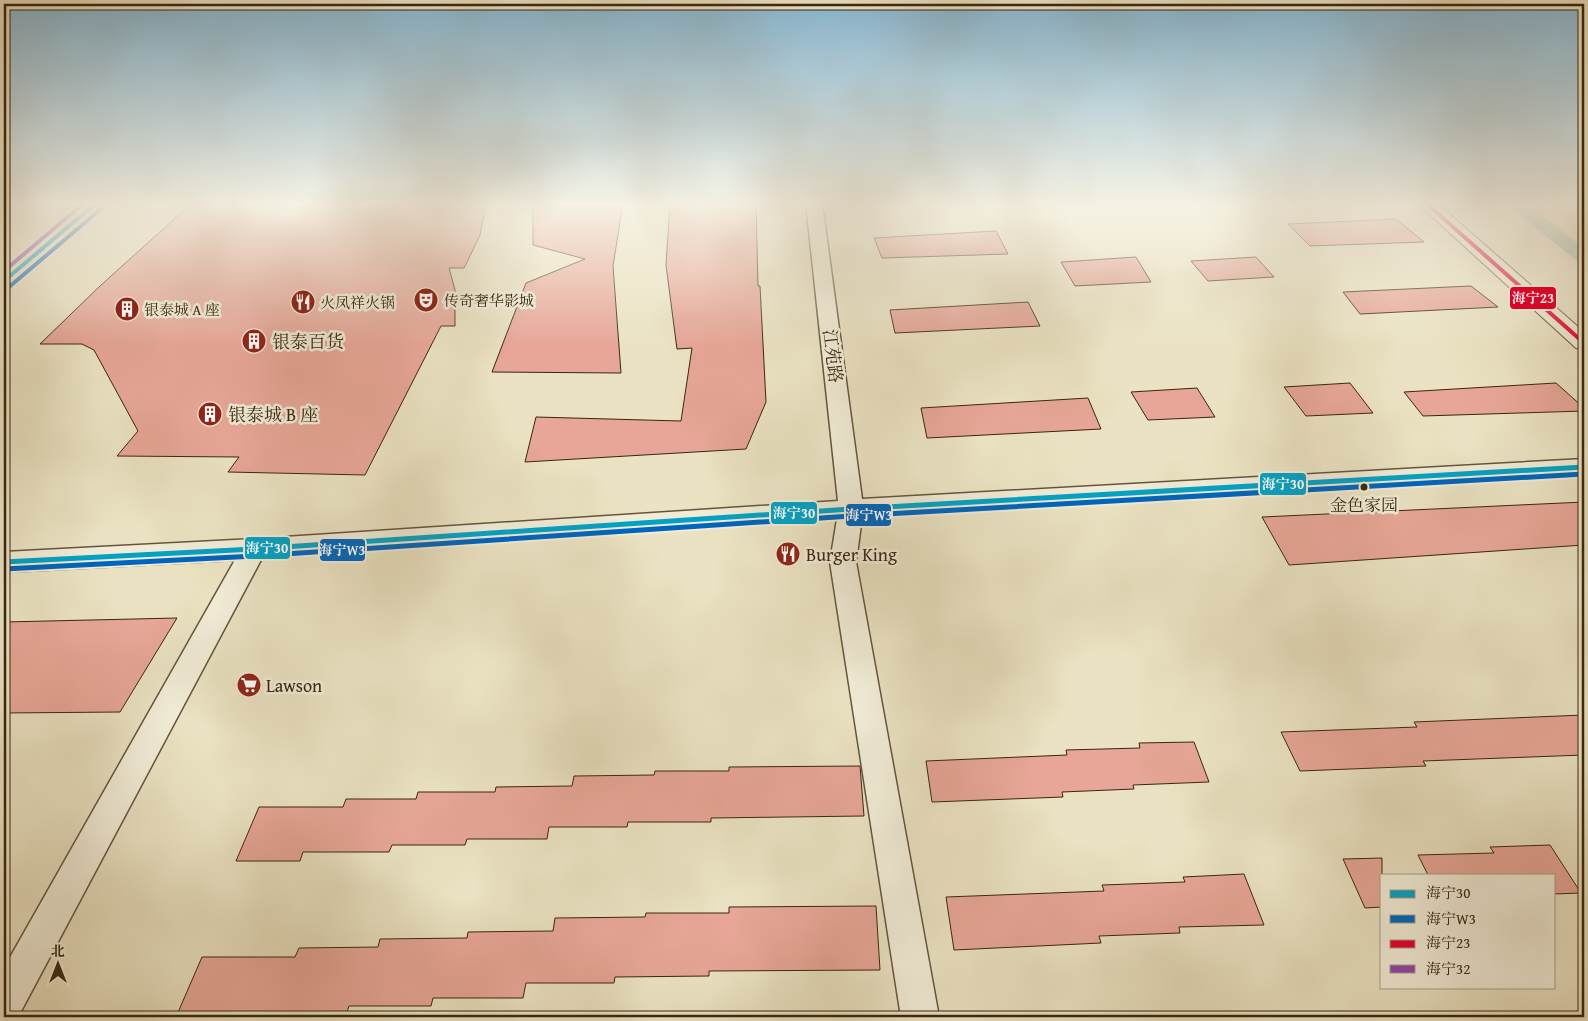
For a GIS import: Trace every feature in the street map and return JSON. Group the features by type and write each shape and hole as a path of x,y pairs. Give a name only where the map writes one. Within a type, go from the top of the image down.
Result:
{"main road":[{"path":"4,260 15,251"},
{"path":"4,281 40,251"}],"street":[{"name":"江苑路","path":"820,251 851,509 843,562 920,1017"},
{"path":"1480,251 1584,343"},
{"path":"4,562 254,548 851,509 1584,466"},
{"path":"4,1005 254,548"}],"building":[{"name":"银泰百货","path":"139,251 472,251 464,268 449,268 455,290 455,326 441,326 365,475 228,472 239,457 117,456 138,431 94,350 82,344 40,344"},
{"path":"554,251 615,251 613,266 621,373 492,372 526,283 585,259"},
{"path":"667,251 757,251 766,402 746,449 525,462 536,417 681,421 692,348 677,349 666,265"},
{"path":"879,251 1006,251 1008,254 882,258"},
{"path":"1136,257 1151,282 1075,286 1061,262"},
{"path":"1256,257 1274,277 1208,281 1191,261"},
{"path":"1471,286 1498,307 1360,314 1343,292"},
{"path":"1028,302 1040,326 895,333 890,310"},
{"path":"1350,383 1373,413 1306,416 1284,387"},
{"path":"1556,383 1584,408 1584,411 1423,416 1404,392"},
{"path":"1197,388 1215,417 1148,420 1131,392"},
{"path":"1088,398 1101,429 927,438 921,408"},
{"path":"1584,502 1584,545 1289,565 1262,517"},
{"path":"177,618 120,712 4,713 4,622"},
{"path":"1584,715 1584,755 1423,761 1426,766 1300,771 1281,732 1417,727 1414,722"},
{"path":"1194,742 1209,782 1133,785 1134,789 1062,792 1063,797 932,802 926,761 1067,755 1066,750 1140,748 1139,743"},
{"path":"860,766 864,816 711,818 711,822 628,822 627,827 549,827 547,839 467,839 465,845 392,845 389,852 303,852 300,861 236,861 259,807 343,807 346,799 416,799 418,792 495,792 496,787 572,786 574,776 654,775 655,771 729,771 729,767"},
{"path":"1550,845 1581,893 1556,894 1556,874 1428,874 1418,855 1494,853 1490,847"},
{"path":"1382,858 1380,907 1365,908 1343,859"},
{"path":"1244,874 1264,925 1179,927 1180,933 1099,936 1101,943 954,950 946,897 1104,891 1102,885 1185,882 1183,877"},
{"path":"876,906 880,970 709,971 709,976 615,977 614,983 526,983 523,998 433,998 431,1006 349,1006 346,1015 176,1017 202,957 295,957 299,948 378,947 380,939 467,938 468,932 553,931 555,918 645,917 646,913 729,913 729,907"}],"waterway":[{"path":"1576,251 1584,257"}],"transit line":[{"name":"海宁32","path":"4,271 28,251"},
{"name":"海宁30","path":"4,281 40,251"},
{"name":"海宁W3","path":"9,287 52,251"},
{"name":"海宁23","path":"1480,251 1584,343"},
{"name":"海宁30","path":"4,562 254,549 851,509 1584,467"},
{"name":"海宁W3","path":"4,569 255,556 851,516 1584,474"}],"place":[{"name":"传奇奢华影城","path":"426,300"},
{"name":"火凤祥火锅","path":"303,302"},
{"name":"银泰城 A 座","path":"127,309"},
{"name":"银泰百货","path":"254,341"},
{"name":"银泰城 B 座","path":"210,414"},
{"name":"金色家园","path":"1364,487"},
{"name":"Burger King","path":"788,554"},
{"name":"Lawson","path":"249,685"}]}
